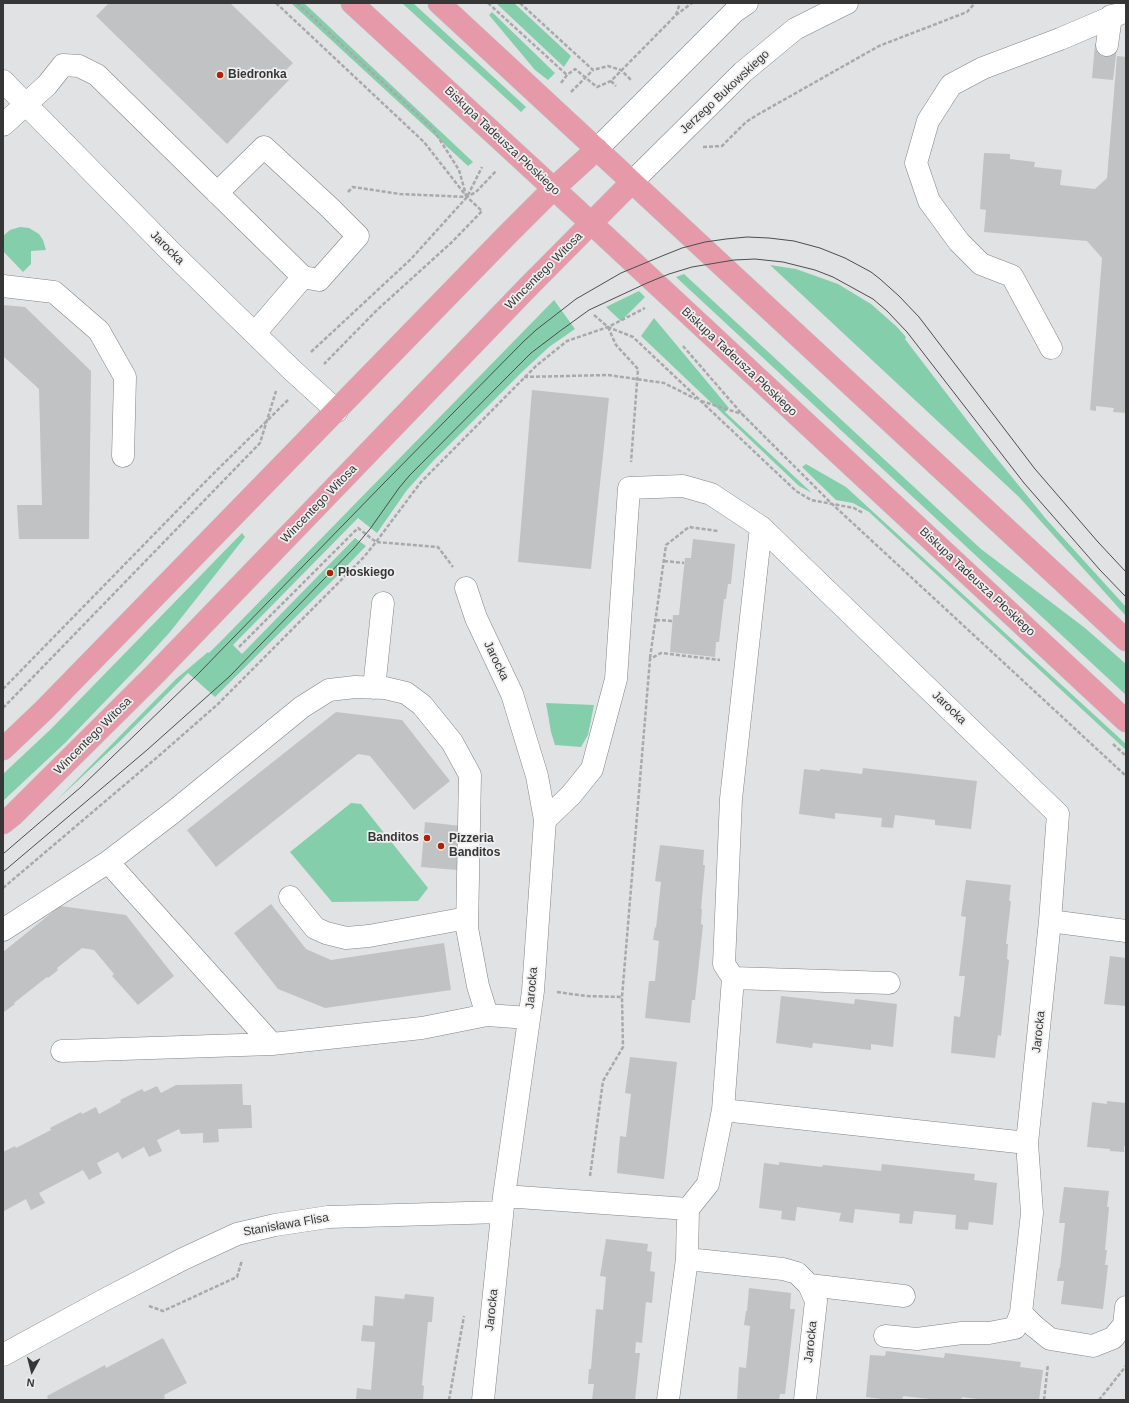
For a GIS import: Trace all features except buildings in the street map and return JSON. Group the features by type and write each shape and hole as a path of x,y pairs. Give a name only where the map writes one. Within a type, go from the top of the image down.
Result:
{"main road":[{"name":"Biskupa Tadeusza Płoskiego","path":"352,3 1126,720"},
{"path":"439,3 1126,640"},
{"path":"3,749 44,710 553,189 597,149"},
{"name":"Wincentego Witosa","path":"3,823 19,810 154,674 527,288 632,182"}],"street":[{"path":"597,149 734,12 747,3"},
{"name":"Jerzego Bukowskiego","path":"632,182 743,72 795,29 847,3"},
{"path":"1107,45 1119,13"},
{"path":"1051,348 1012,276 981,264 959,242 929,201 916,163 928,121 951,85 983,68 1060,39 1119,13"},
{"path":"3,125 47,85 63,65 79,66 97,75 217,193 303,277 319,280 358,236 264,147 217,193"},
{"name":"Jarocka","path":"3,81 172,253 337,411"},
{"path":"255,333 303,277"},
{"path":"3,286 54,292 99,331 126,377 123,456"},
{"name":"Jarocka","path":"629,488 683,486 711,494 761,532 1058,814 1050,921 1028,1143 1032,1213 1021,1313"},
{"path":"545,820 571,795 592,769 616,679 629,488"},
{"path":"668,1400 687,1259 688,1209 708,1184 723,1110 733,978 724,964 731,799 761,532"},
{"name":"Jarocka","path":"466,588 476,618 512,694 537,776 545,820 533,992 503,1204 483,1400"},
{"path":"374,688 383,603"},
{"path":"3,930 108,862 172,814 302,707 329,690 355,687 385,688 406,693 422,705 452,742 470,775 467,928 478,986 487,1015"},
{"path":"108,862 272,1044"},
{"path":"290,897 315,928 326,934 346,938 369,936 467,918"},
{"path":"1050,921 1126,931"},
{"path":"733,978 889,983"},
{"path":"62,1051 272,1044 422,1028 487,1015 529,1018"},
{"path":"723,1110 1028,1143"},
{"name":"Stanisława Flisa","path":"3,1354 150,1276 237,1234 275,1225 328,1217 503,1204 586,1202 688,1209"},
{"name":"Jarocka","path":"687,1259 783,1269 797,1273 809,1285 816,1301 805,1400"},
{"path":"809,1285 904,1296"},
{"path":"885,1336 917,1339 962,1333 989,1333 1015,1328 1021,1313 1050,1339 1093,1346 1113,1338 1124,1325 1126,1307"}],"path":[{"path":"3,708 260,443 276,395 280,377 299,376 377,310 452,242 482,211 467,197 424,142 276,3"},
{"path":"297,3 433,129 459,170 467,197"},
{"path":"488,3 567,75"},
{"path":"676,15 680,3"},
{"path":"560,84 567,75 575,69 597,87 610,81 676,15 692,3"},
{"path":"555,109 593,70"},
{"path":"610,81 616,86"},
{"path":"330,208 353,187 400,194 467,197 476,192 514,152"},
{"path":"3,689 268,419 299,376 411,259 467,197 482,167"},
{"path":"3,888 218,704 358,562 376,542 421,482 524,377 566,341 608,327 648,306"},
{"path":"594,315 608,327 633,337 796,491 811,500 854,508 864,514"},
{"path":"608,327 616,345 638,369 629,488"},
{"path":"680,342 742,414 831,503 1126,776"},
{"path":"524,377 608,375 664,383 700,401 742,414"},
{"path":"586,1202 603,1081 623,1047 622,997 650,659 666,545 689,527 761,532"},
{"path":"239,647 358,528 376,542 438,548 460,575 466,588"},
{"path":"664,561 684,563"},
{"path":"656,620 672,621"},
{"path":"650,659 661,653 746,662"},
{"path":"1112,743 1126,756"},
{"path":"556,992 586,996 622,997"},
{"path":"163,1311 237,1277 244,1254"},
{"path":"449,1400 465,1309"},
{"path":"1044,1400 1050,1339"},
{"path":"1099,1400 1126,1366"}],"green space":[{"path":"291,3 304,3 473,162 468,166"},
{"path":"402,3 413,3 526,107 521,112"},
{"path":"496,3 514,3 571,56 564,67"},
{"path":"492,12 555,73 548,80 535,70 489,15"},
{"path":"20,227 29,228 39,234 43,240 46,250 31,251 31,264 23,272 3,251 3,236 10,230"},
{"path":"770,265 796,269 838,284 871,304 896,326 906,337 905,339 985,444 1046,519 1126,607 1126,616 1019,497"},
{"path":"684,274 981,549 1085,628 1126,664 1126,695 676,277"},
{"path":"639,291 645,297 621,321 606,307"},
{"path":"554,300 575,329 549,347 522,372 434,460 407,490 377,533 358,518 233,645 242,654 355,538 366,546 336,577 215,697 188,673 118,743 56,801 176,679 208,652 209,653 225,637"},
{"path":"654,318 729,408 725,412 812,493 799,486 641,336"},
{"path":"806,464 846,487 1126,744 1126,750 869,512 853,503 836,500 802,467"},
{"path":"242,533 245,537 170,632 65,743 3,801 3,774 51,729"},
{"path":"546,703 594,705 588,735 581,747 555,745"},
{"path":"351,803 361,804 428,888 418,901 332,902 290,852"}],"tram line":[{"path":"3,854 81,787 196,676 536,330 576,299 621,273 682,248 705,242 747,237 794,241 820,248 845,258 871,272 880,279 919,317 1035,469 1126,572"},
{"path":"3,872 147,750 230,676 354,548 409,476 531,353 589,310 647,283 692,267 734,260 755,259 783,262 815,270 833,277 873,299 907,332 1024,483 1100,570 1126,597"}],"place":[{"name":"Biedronka","path":"220,75"},
{"name":"Płoskiego","path":"330,573"},
{"name":"Banditos","path":"427,838"},
{"name":"Pizzeria Banditos","path":"441,846"}]}
